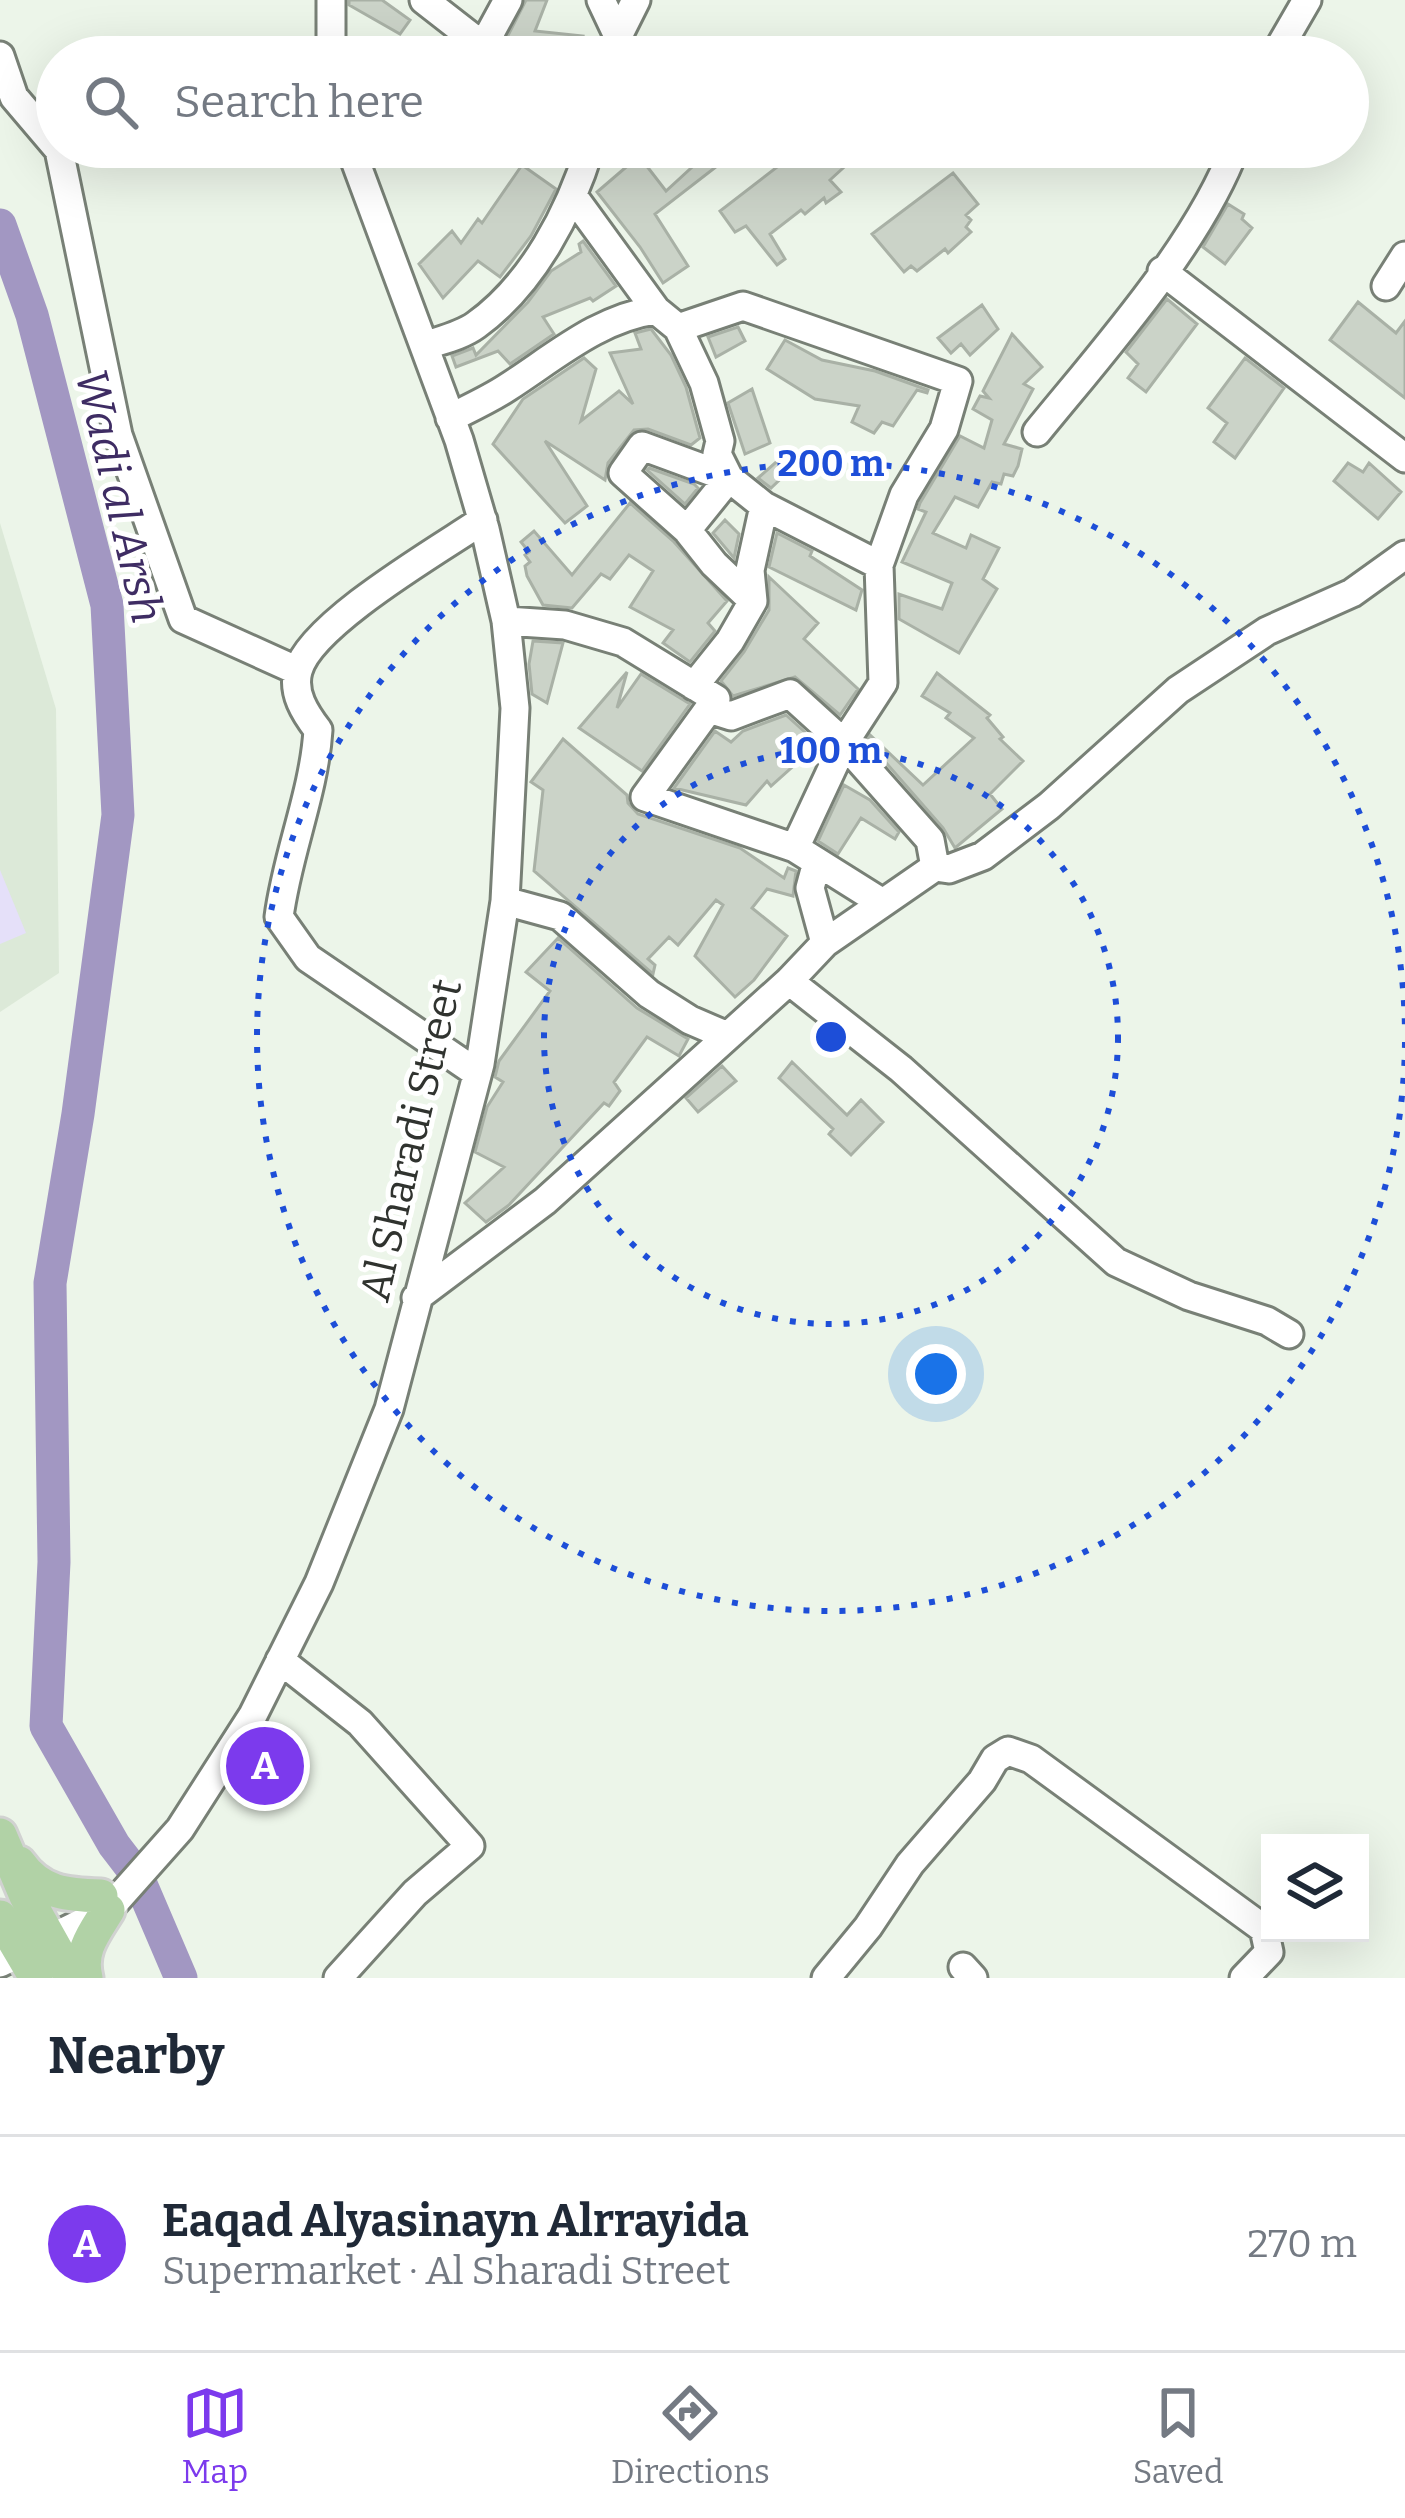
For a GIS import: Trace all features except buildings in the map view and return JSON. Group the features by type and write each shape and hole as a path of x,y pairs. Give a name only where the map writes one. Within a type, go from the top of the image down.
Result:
{"main road":[{"path":"0,1835 29,1876 46,1888 62,1895 111,1898 86,1945 82,1961 86,1978"},
{"path":"0,1835 21,1945 72,1978"}],"street":[{"path":"331,0 332,36"},
{"path":"424,0 470,36"},
{"path":"488,36 508,0"},
{"path":"601,0 613,36"},
{"path":"620,36 636,0"},
{"path":"1286,36 1307,0"},
{"path":"0,56 14,98 36,123"},
{"path":"63,168 118,435 183,619 298,670"},
{"name":"Al Sharadi Street","path":"21,1945 111,1898 180,1829 253,1714 319,1583 381,1431 477,1073 505,901 515,708 506,621 483,520 451,418 358,168"},
{"path":"424,346 475,326 541,256 583,168"},
{"path":"1037,432 1197,223 1224,168"},
{"path":"573,196 667,319 704,383 720,441 717,454 729,478"},
{"path":"1386,286 1405,256"},
{"path":"1162,271 1405,458"},
{"path":"451,418 505,389 572,342 632,314 667,319 743,306 958,381 944,429 904,494 879,565 883,683 844,742 806,855 825,944"},
{"path":"753,601 687,530 623,473 642,446 729,478 764,506 879,565"},
{"path":"687,530 729,478"},
{"path":"694,686 730,641 753,601 750,570 764,506"},
{"path":"477,1073 308,958 279,917 317,752 318,730 304,711 297,689 298,670 310,644 374,593 483,520"},
{"path":"416,1298 545,1201 825,944 934,867 950,869 983,856 1049,806 1178,690 1267,632 1352,593 1405,555"},
{"path":"506,621 566,625 623,642 716,699 645,797 806,855 881,902"},
{"path":"712,710 731,716 790,694 844,742 930,840 934,867"},
{"path":"505,901 560,916 649,994 725,1035"},
{"path":"789,981 901,1069 1116,1262 1289,1334"},
{"path":"280,1660 360,1723 470,1846 415,1893 338,1978"},
{"path":"826,1978 910,1864 982,1781 995,1759 1008,1751 1031,1759 1264,1929 1269,1952 1244,1978"}],"shaded area":[{"path":"0,523 56,709 59,973 0,1012"},
{"path":"0,870 26,933 0,944"}],"waterway":[{"name":"Wadi al Arsh","path":"0,225 32,315 107,605 118,815 50,1283 54,1562 46,1726 114,1845 137,1875 181,1978"}],"place":[{"name":"Eaqad Alyasinayn Alrrayida","path":"265,1766"}]}
